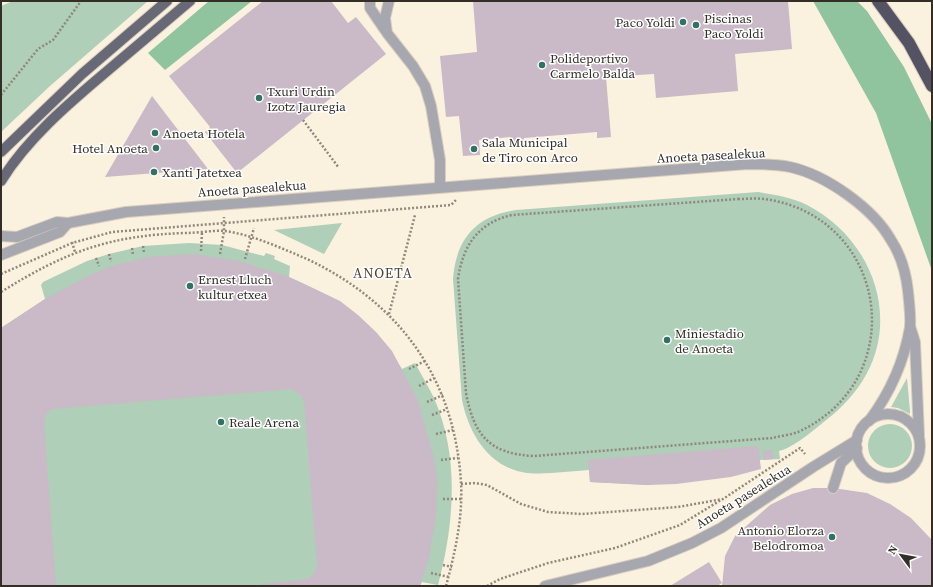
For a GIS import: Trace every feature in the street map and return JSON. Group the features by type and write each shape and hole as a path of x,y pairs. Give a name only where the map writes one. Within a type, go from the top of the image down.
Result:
{"highway":[{"path":"878,1 909,43 932,86"}],"main road":[{"path":"1,152 82,74 167,1"},
{"path":"1,181 36,137 65,108 190,1"}],"street":[{"path":"370,1 370,8 387,33 413,66 425,86 431,106 440,160 440,187"},
{"path":"387,33 385,18 389,1"},
{"name":"Anoeta pasealekua","path":"1,236 17,237 57,222 68,223 126,212 748,164 772,164 803,171 844,191 869,213 891,239 906,275 910,326 915,342 919,437"},
{"name":"Anoeta pasealekua","path":"1,255 60,232 68,223"},
{"name":"Anoeta pasealekua","path":"869,421 886,396 896,376 910,326"},
{"path":"883,414 898,416 912,424 919,437 919,452 913,466 901,475 894,477 879,476 861,463 857,444 859,433 869,421 883,414"},
{"path":"833,488 841,463 857,444"},
{"name":"Anoeta pasealekua","path":"545,586 648,561 692,543 722,528 813,467 857,444"}],"path":[{"path":"1,95 38,49 53,40 81,1"},
{"path":"303,120 339,168"},
{"path":"1,274 72,243 112,232 451,205 469,185"},
{"path":"764,199 787,204 807,212 820,220 844,240 865,275 871,296 873,316 872,338 867,357 858,377 847,394 830,411 813,424 796,432 772,438 534,456 503,452 492,445 475,424 469,410 466,393 458,279 460,263 466,250 484,227 497,219 512,215 764,199"},
{"path":"220,254 224,231 223,211"},
{"path":"389,314 415,215"},
{"path":"245,259 254,228"},
{"path":"1,292 37,269 75,252 105,242 170,233 224,231 251,238 287,251 322,267 373,300 389,314 410,339 425,361 443,395 453,430 458,458 461,499 458,532 452,567 446,586"},
{"path":"201,251 202,232"},
{"path":"71,238 75,252"},
{"path":"143,246 144,253"},
{"path":"132,248 133,255"},
{"path":"109,254 111,262"},
{"path":"96,258 99,266"},
{"path":"409,370 425,361"},
{"path":"419,386 434,378"},
{"path":"427,402 443,395"},
{"path":"432,415 447,409"},
{"path":"436,434 453,430"},
{"path":"487,586 500,579 548,564 616,548 680,525 723,499 800,448 805,454"},
{"path":"441,460 458,458"},
{"path":"461,484 475,483 487,486 521,504 548,512 582,514 678,507 723,499"},
{"path":"443,499 461,499"},
{"path":"443,566 452,567"},
{"path":"431,573 449,577"}],"green space":[{"path":"13,1 148,1 50,86 1,132 1,6"},
{"path":"209,1 252,1 165,70 148,53"},
{"path":"813,1 857,1 867,11 904,67 932,124 932,271 876,113"},
{"name":"Miniestadio de Anoeta","path":"758,192 795,200 807,205 828,219 847,236 861,255 872,277 879,301 880,325 876,349 863,380 843,405 803,438 791,446 779,451 780,459 760,460 760,466 648,485 590,482 589,470 527,473 514,470 492,457 476,437 465,413 462,400 453,279 458,252 464,241 479,224 502,213 516,210"},
{"path":"342,223 324,254 274,230"},
{"name":"Reale Arena","path":"189,243 222,245 264,256 266,253 275,256 274,259 290,266 289,277 340,303 367,324 391,352 402,369 415,363 434,398 442,421 448,444 451,467 451,515 448,539 438,585 422,582 420,586 1,586 1,328 45,299 41,285 43,282 87,261 143,246"},
{"path":"907,378 910,414 898,408 891,407"},
{"path":"886,424 894,424 899,425 906,430 911,437 911,455 906,462 899,467 886,468 878,465 871,458 868,450 868,442 871,434 878,427"}],"building":[{"name":"Txuri Urdin Izotz Jauregia","path":"263,1 331,1 348,23 356,17 386,54 237,173 205,132 210,127 169,76"},
{"path":"473,1 788,1 792,49 735,54 738,91 656,98 654,74 606,77 611,137 597,138 597,132 524,138 524,146 511,147 510,137 479,140 480,155 463,156 459,116 446,117 440,56 477,52"},
{"name":"Anoeta Hotela","path":"152,96 208,169 105,177"},
{"path":"193,254 239,261 289,277 340,301 376,332 392,351 418,401 434,458 437,480 436,518 429,558 420,586 246,586 308,579 314,574 317,566 304,402 302,396 292,389 52,409 46,414 44,422 56,586 1,586 1,328 45,299 94,273 112,266 149,257"},
{"path":"758,446 761,469 731,477 676,484 648,485 590,482 588,460"},
{"path":"772,450 773,459 764,460 763,451"},
{"name":"Antonio Elorza Belodromoa","path":"813,488 833,488 867,493 890,504 911,518 932,540 932,586 722,586 725,556 735,536 770,505 792,494"},
{"path":"709,562 722,583 717,586 670,586"}],"place":[{"name":"Paco Yoldi","path":"683,22"},
{"name":"Piscinas Paco Yoldi","path":"696,25"},
{"name":"Polideportivo Carmelo Balda","path":"542,65"},
{"name":"Txuri Urdin Izotz Jauregia","path":"259,98"},
{"name":"Anoeta Hotela","path":"155,133"},
{"name":"Hotel Anoeta","path":"156,148"},
{"name":"Sala Municipal de Tiro con Arco","path":"474,149"},
{"name":"Xanti Jatetxea","path":"154,172"},
{"name":"Ernest Lluch kultur etxea","path":"190,286"},
{"name":"Miniestadio de Anoeta","path":"667,340"},
{"name":"Reale Arena","path":"221,422"},
{"name":"Antonio Elorza Belodromoa","path":"832,537"}],"district":[{"name":"ANOETA","path":"383,273"}]}
